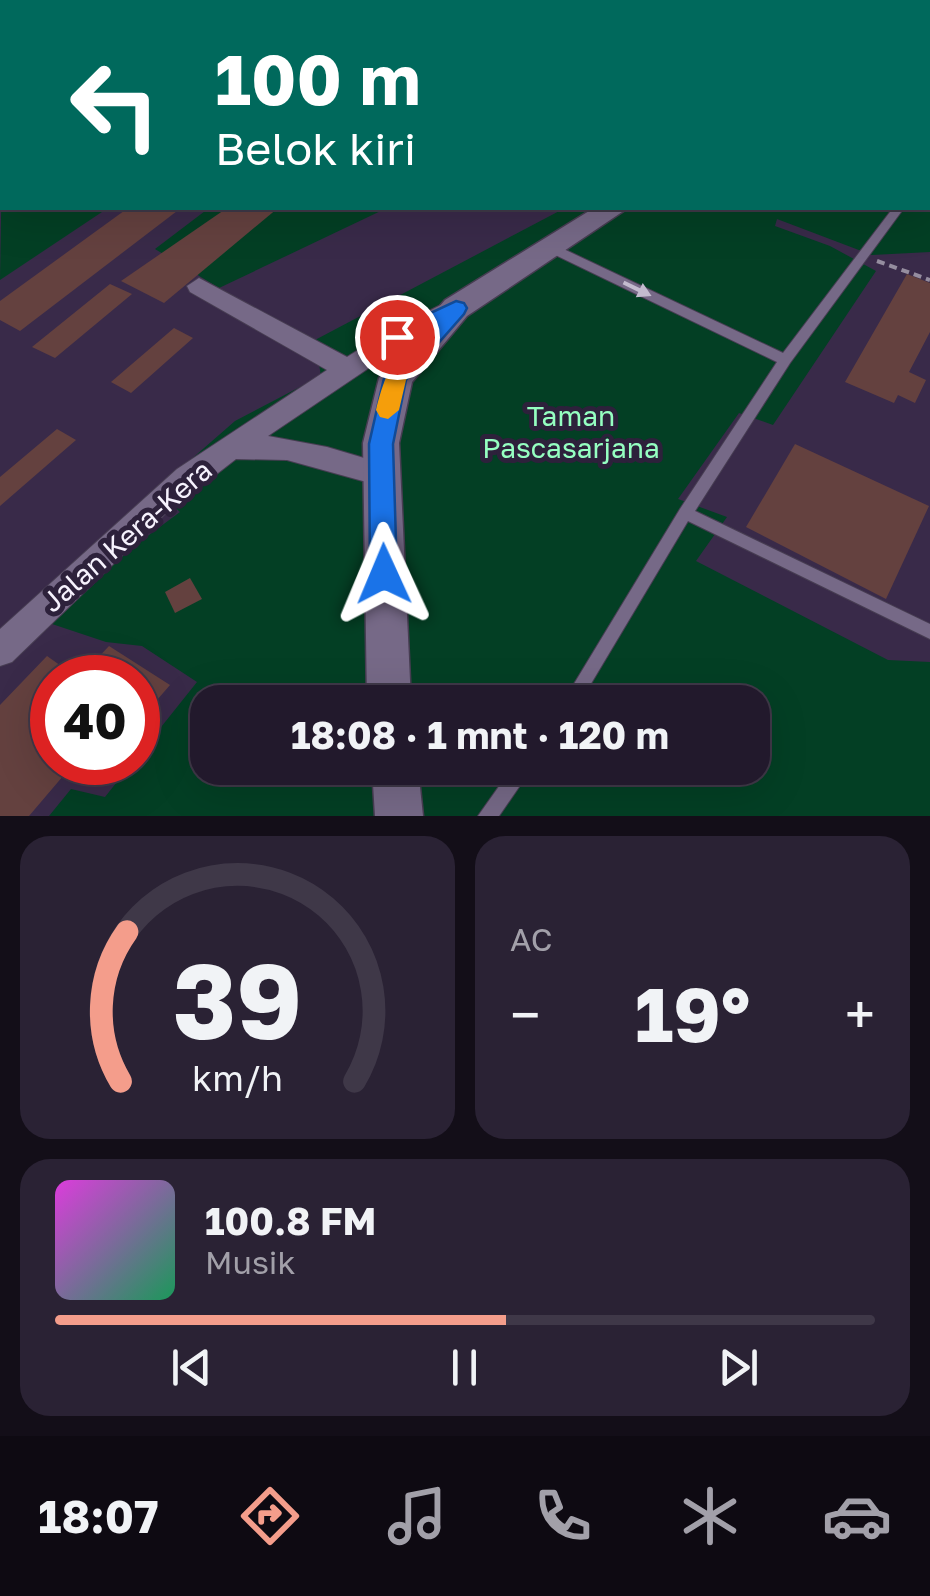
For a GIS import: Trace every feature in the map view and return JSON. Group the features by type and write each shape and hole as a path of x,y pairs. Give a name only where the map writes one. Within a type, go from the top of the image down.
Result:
{"street":[{"path":"228,448 397,337 456,308 611,210"},
{"path":"199,286 349,370"},
{"path":"387,685 381,444 396,378 456,308"},
{"name":"Jalan Kera-Kera","path":"0,651 182,483 228,448 317,453 381,474"},
{"path":"396,785 399,816"}],"lane":[{"path":"582,685 685,514 785,360 897,210"},
{"path":"549,247 785,360"},
{"path":"685,514 930,632"},
{"path":"487,816 510,785"}],"path":[{"path":"864,256 930,280"}],"shaded area":[{"path":"0,210 930,210 930,816 0,816"}],"green space":[{"path":"1,210 105,210 0,280"},
{"path":"206,210 383,210 219,288 155,249"},
{"name":"Taman Pascasarjana","path":"561,210 930,210 930,252 872,255 777,219 775,226 830,246 876,271 773,425 739,413 678,499 727,517 696,561 888,660 930,662 930,816 49,816 71,789 105,797 115,785 160,785 160,728 190,691 190,785 770,785 770,685 195,685 197,682 142,646 106,642 49,623 99,572 180,512 156,490 235,421 321,376 315,340"}],"building":[{"path":"125,210 178,210 20,331 0,320 0,301"},
{"path":"224,210 276,210 164,303 121,281"},
{"path":"907,274 930,283 930,332 909,372 926,380 915,403 898,395 894,403 845,382"},
{"path":"110,284 132,294 55,358 32,347"},
{"path":"174,328 193,338 131,393 111,382"},
{"path":"57,429 76,440 0,506 0,477"},
{"path":"795,444 929,506 886,599 746,527"},
{"path":"190,578 202,599 175,613 165,592"},
{"path":"109,646 123,655 101,655"},
{"path":"30,674 30,785 55,785 29,816 0,816 0,705"},
{"path":"160,679 170,685 160,697"}],"slow traffic":[{"path":"388,410 396,378 419,348"}],"route":[{"path":"384,574 381,444 396,378 456,308 397,337"}]}
